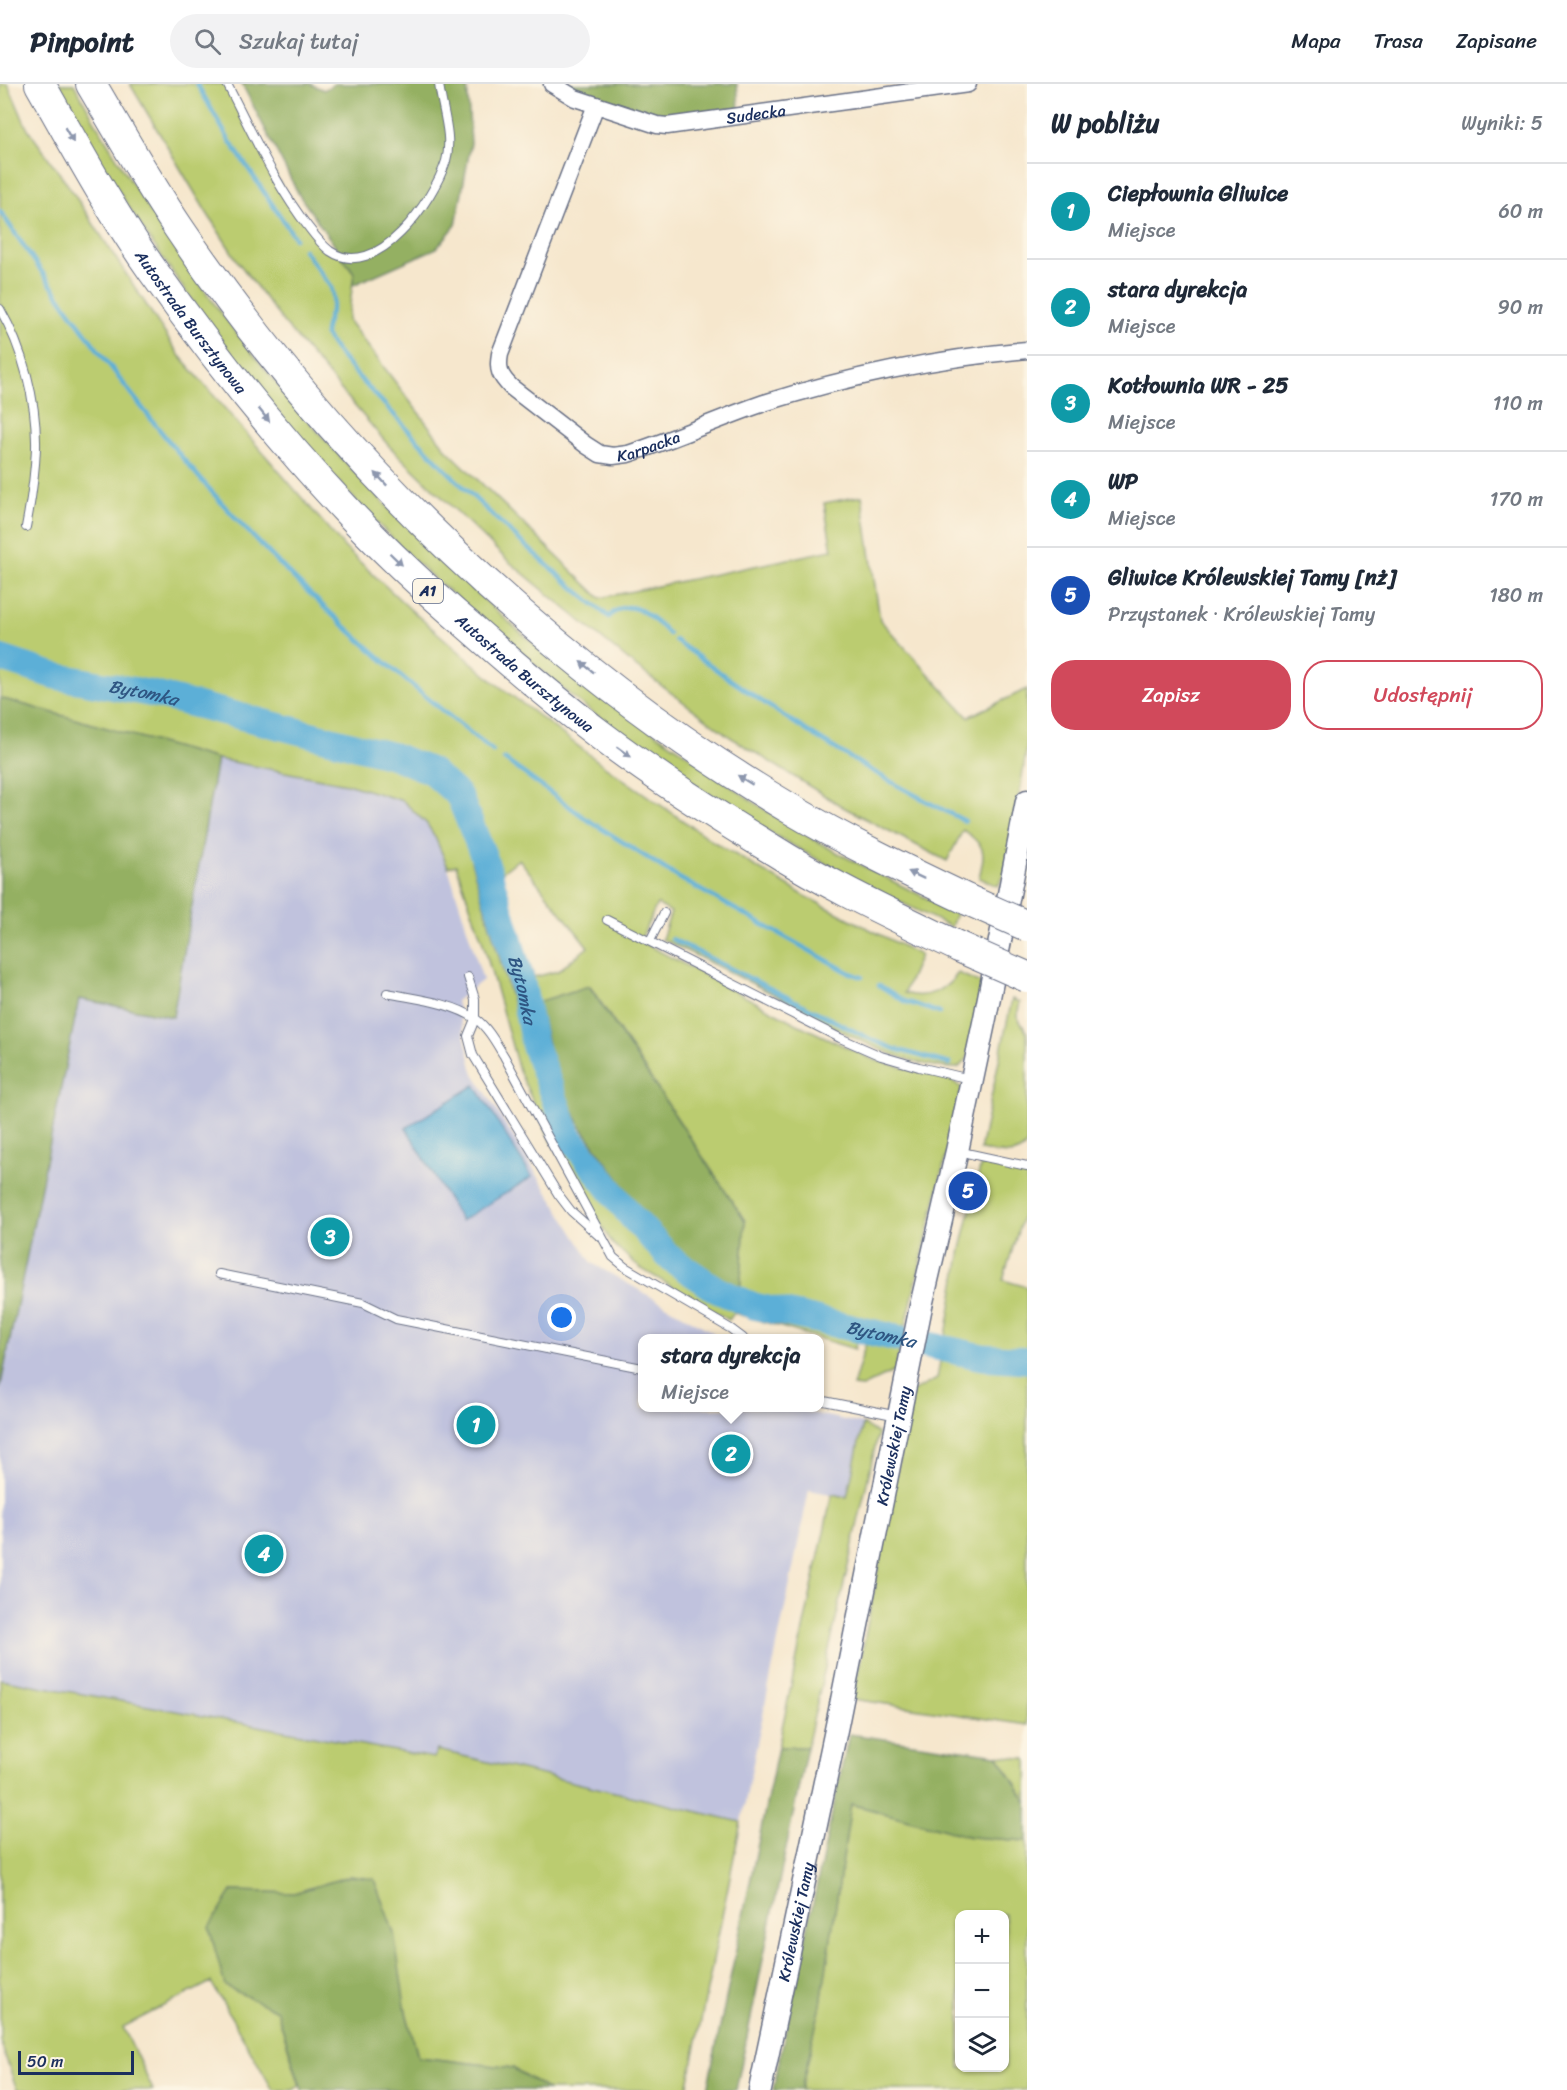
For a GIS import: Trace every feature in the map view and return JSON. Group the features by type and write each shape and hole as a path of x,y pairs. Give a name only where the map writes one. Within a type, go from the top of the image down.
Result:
{"highway":[{"name":"Autostrada Bursztynowa","path":"40,84 104,195 152,269 215,355 279,434 353,518 431,593 521,672 592,729 694,800 773,850 870,904 958,947 1027,977"},
{"path":"91,84 142,171 182,232 253,330 312,404 391,489 461,559 543,632 621,694 714,761 789,808 868,852 1027,926"}],"street":[{"name":"Sudecka","path":"552,84 575,98 666,126 968,84"},
{"name":"Karpacka","path":"596,105 504,343 498,367 501,376 510,387 600,454 613,456 628,454 764,403 814,388 932,363 1027,350"},
{"name":"Królewskiej Tamy","path":"760,2090 837,1725 921,1306 972,1079 1027,801"}],"lane":[{"path":"227,84 301,218 330,251 342,258 360,258 380,251 404,230 430,195 446,161 448,144 439,84"},
{"path":"0,309 21,353 32,401 36,446 34,484 26,527"},
{"path":"650,941 664,913"},
{"path":"607,920 840,1038 881,1056 972,1079"},
{"path":"468,977 475,999 475,1018 468,1035 473,1055 558,1194 582,1223 601,1237"},
{"path":"387,993 442,1005 475,1018 491,1035 504,1056 613,1257 625,1267 738,1334"},
{"path":"957,1151 1027,1166"},
{"path":"219,1274 363,1303 396,1319 638,1367"},
{"path":"824,1401 898,1416"}],"shaded area":[{"path":"217,759 347,784 403,801 427,824 435,837 448,867 483,980 456,1001 473,1072 592,1263 714,1333 638,1334 638,1412 808,1412 863,1424 847,1497 809,1490 741,1822 437,1750 435,1758 0,1679 0,1389 79,999 173,1017"}],"green space":[{"path":"0,84 8,84 27,128 70,188 179,355 345,548 410,609 494,682 603,765 714,842 805,896 920,955 904,993 920,995 934,992 947,985 958,973 983,984 967,1059 958,1068 934,1066 886,1052 862,1042 773,994 662,939 671,912 657,904 640,941 797,1024 874,1060 951,1080 962,1088 905,1329 767,1302 740,1292 745,1221 590,986 538,1002 515,943 520,939 534,977 558,971 588,947 519,859 496,877 492,852 471,861 528,1056 561,1137 636,1234 684,1279 739,1306 858,1336 855,1349 824,1340 824,1334 805,1334 734,1313 729,1320 640,1268 612,1243 549,1137 519,1071 484,946 456,865 448,867 427,824 403,801 347,784 217,759 0,698"},
{"path":"55,84 74,84 155,219 247,347 297,408 404,523 476,592 583,683 765,810 832,850 956,913 951,927 804,852 719,801 664,764 575,699 413,559 311,451 217,335 132,212"},
{"path":"130,84 227,84 283,189 320,242 342,257 354,273 348,320 447,450 600,598 832,550 824,503 862,496 880,620 968,717 1027,689 1027,745 1008,867 998,886 979,878 982,850 976,841 963,830 947,861 843,807 730,737 634,665 507,560 389,446 284,323 238,262"},
{"path":"242,84 310,84 324,90 334,84 467,84 471,143 456,225 437,248 353,285 354,273 299,195"},
{"path":"561,84 737,84 739,108 662,118 579,95"},
{"path":"0,698 217,759 173,1017 79,999 0,1389"},
{"path":"589,986 745,1221 740,1292 689,1262 652,1225 581,1127 556,1078 538,1002"},
{"path":"1012,999 1020,1002 1017,1016 1027,1033 1027,1144 1018,1152 1006,1154 980,1150"},
{"path":"981,1164 1022,1172 1027,1177 1027,1202 1003,1280 1027,1287 1027,1350 945,1341 961,1249"},
{"path":"868,1336 901,1345 895,1371 862,1387 853,1386"},
{"path":"941,1355 974,1367 1027,1369 1027,1725 853,1699 912,1392 937,1379"},
{"path":"863,1424 878,1434 807,1747 778,1747 832,1494 847,1497"},
{"path":"0,1679 434,1758 437,1750 741,1822 687,2090 548,2090 513,2068 418,2057 406,2012 350,1876 294,1893 232,1891 225,1985 277,2011 300,2086 293,2090 273,2090 211,1982 123,2027 153,2090 17,2090 0,2041"},
{"path":"849,1734 997,1755 1027,1802 1027,1841 971,1837 851,1804 821,2004 801,2090 773,2090"},
{"path":"778,1747 807,1747 736,2090 707,2090"},
{"path":"997,1755 1027,1759 1027,1802"},
{"path":"851,1804 971,1837 1027,1841 1027,2090 801,2090 821,2004"},
{"path":"350,1876 374,1879 394,1933 406,2012 418,2057 513,2068 548,2090 302,2090 277,2011 225,1986 209,1927 232,1891 294,1893"}],"water":[{"path":"475,1085 532,1177 461,1221 406,1128"}],"waterway":[{"path":"197,84 229,140 295,238"},
{"path":"0,211 120,380 238,521 361,641 493,751"},
{"path":"304,250 331,287 333,294 325,334 345,362 439,463 494,517 609,617 625,607 641,610 669,634"},
{"path":"675,640 816,737 889,781 965,821"},
{"name":"Bytomka","path":"0,658 55,676 153,694 394,756 431,771 459,796 484,857 522,983 534,1044 568,1135 631,1216 671,1259 717,1290 754,1306 982,1357 1027,1360"},
{"path":"504,759 585,818 679,878 848,972 862,977"},
{"path":"672,939 870,1039 895,1049 950,1064"},
{"path":"879,985 904,1001 940,1013"}],"place":[{"name":"Gliwice Królewskiej Tamy [nż]","path":"968,1191"},
{"name":"Kotłownia WR - 25","path":"330,1237"},
{"name":"Ciepłownia Gliwice","path":"476,1425"},
{"name":"stara dyrekcja","path":"731,1454"},
{"name":"WP","path":"264,1554"}]}
